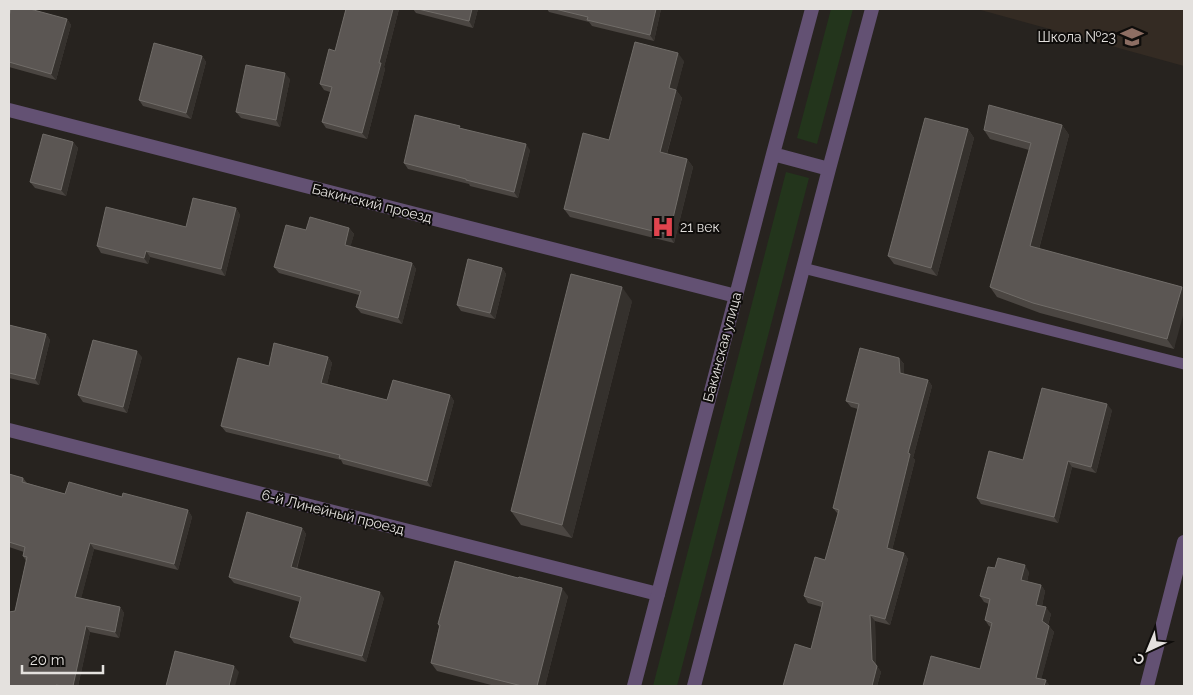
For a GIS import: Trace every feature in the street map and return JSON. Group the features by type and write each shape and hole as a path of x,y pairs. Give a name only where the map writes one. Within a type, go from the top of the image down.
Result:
{"street":[{"name":"Бакинская улица","path":"634,686 772,154 812,9"},
{"path":"694,686 828,169 872,9"},
{"name":"Бакинский проезд","path":"9,110 736,296"},
{"path":"772,154 828,169"},
{"name":"6-й Линейный проезд","path":"9,430 658,594"},
{"path":"1147,686 1184,542"}],"lane":[{"path":"803,268 1184,364"}],"shaded area":[{"name":"Школа №23","path":"977,9 1184,9 1184,66"}],"green space":[{"path":"831,9 853,9 817,144 797,138"},
{"path":"786,172 809,178 677,686 653,686"}],"building":[{"path":"11,9 30,9 67,19 51,74 9,62 9,16"},
{"path":"346,9 393,9 362,133 322,122 332,87 320,84 329,49 335,51"},
{"path":"418,9 472,9 469,21"},
{"path":"555,9 656,9 650,35 587,20 588,17"},
{"path":"635,42 678,53 669,88 676,90 660,152 687,159 669,235 564,209 583,133 609,140"},
{"path":"154,43 202,56 186,113 139,100"},
{"path":"246,65 285,73 276,120 236,112"},
{"path":"989,105 1062,125 1030,246 1182,287 1167,339 1033,303 990,287 1031,143 984,130"},
{"path":"415,115 526,144 514,192 404,163"},
{"path":"925,118 968,129 931,268 888,256"},
{"path":"43,134 73,142 61,190 30,182"},
{"path":"193,198 236,208 221,269 146,251 144,258 97,246 106,207 186,227"},
{"path":"310,217 349,228 345,245 412,263 398,318 356,307 361,291 274,267 286,225 306,230"},
{"path":"468,259 502,268 490,313 457,305"},
{"path":"571,274 622,287 562,525 511,511"},
{"path":"9,325 46,334 35,379 9,373"},
{"path":"93,340 137,351 123,407 78,395"},
{"path":"274,343 328,357 321,383 387,400 393,380 450,395 427,481 339,458 340,455 221,426 238,358 269,366"},
{"path":"860,348 899,358 900,373 928,380 908,453 910,454 887,548 904,553 885,619 870,615 872,660 877,666 872,686 783,686 795,644 811,649 823,602 804,596 815,557 825,560 839,510 833,508 859,404 846,401"},
{"path":"1042,388 1107,404 1091,467 1068,461 1054,517 977,498 989,451 1023,460"},
{"path":"9,474 23,478 22,482 65,494 69,482 122,497 123,493 188,510 174,564 90,543 75,597 120,607 115,632 86,626 73,686 9,686 9,612 15,611 27,557 23,556 25,547 9,542"},
{"path":"247,512 302,528 291,567 380,592 362,656 290,637 301,597 229,577"},
{"path":"998,558 1025,565 1021,580 1041,585 1036,605 1046,607 1042,621 1049,626 1036,678 1046,680 1044,686 923,686 931,656 980,669 992,623 985,620 990,599 980,596 988,567 995,568"},
{"path":"455,561 562,588 537,686 522,686 431,663 440,625 438,624"},
{"path":"175,651 234,666 229,686 166,686"}],"place":[{"name":"Школа №23","path":"1132,37"},
{"name":"21 век","path":"663,227"}]}
